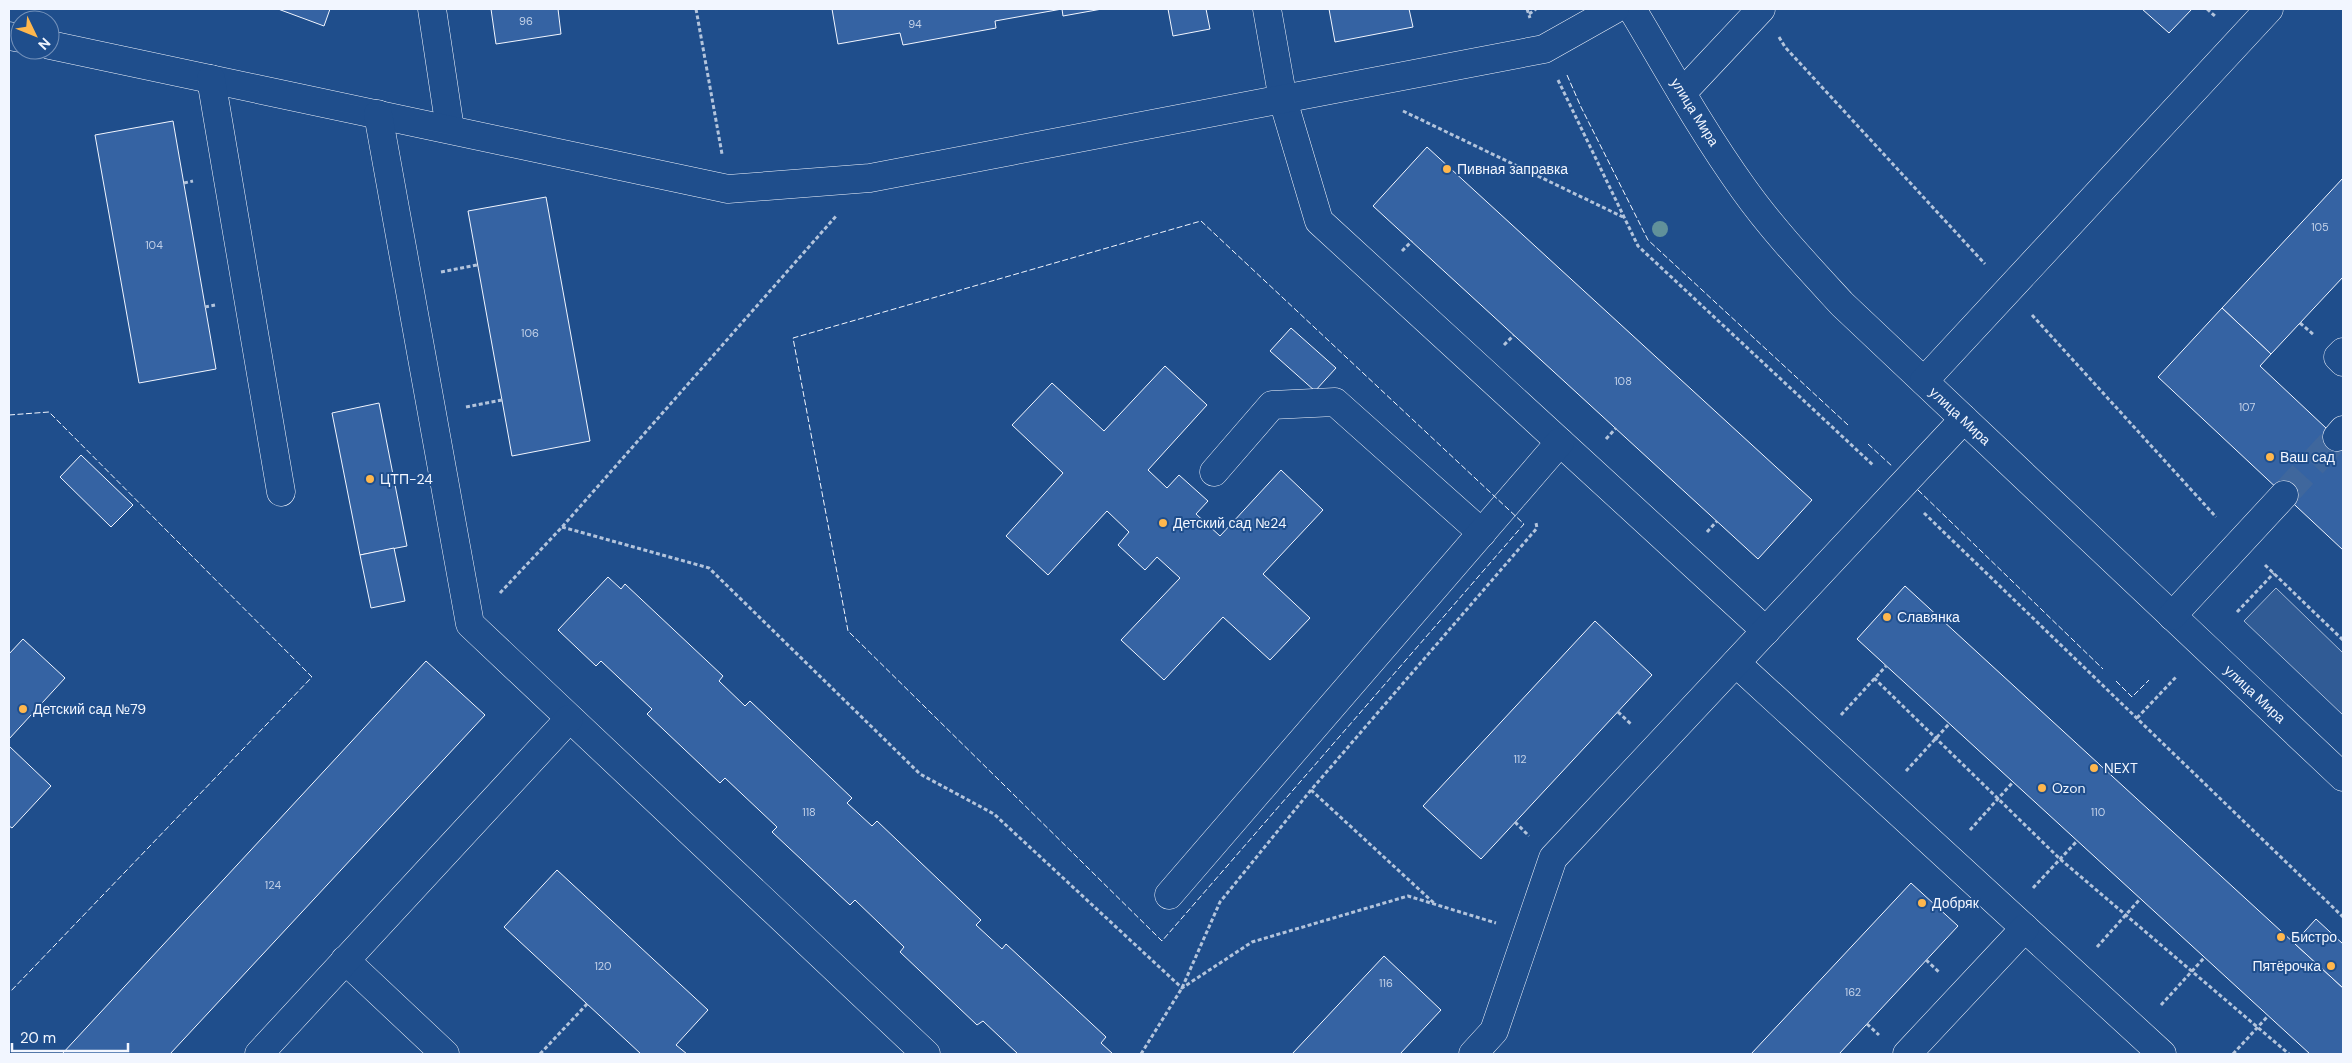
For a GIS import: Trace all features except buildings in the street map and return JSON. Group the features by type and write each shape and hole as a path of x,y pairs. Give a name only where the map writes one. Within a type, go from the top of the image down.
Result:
{"street":[{"path":"432,9 450,129"},
{"path":"1267,9 1283,100 1319,221 1766,631"},
{"path":"60,47 728,189 870,178 1544,50 1615,9"},
{"name":"улица Мира","path":"1632,9 1682,93 1743,188 1804,263 1842,304 2343,777"},
{"path":"1682,93 1761,9"},
{"path":"1924,381 2269,9"},
{"path":"211,79 281,492"},
{"path":"378,114 470,624 926,1054"},
{"path":"2343,352 2338,357 2343,362"},
{"path":"1214,472 1272,405 1335,402 1482,533"},
{"path":"1473,1054 1494,1032 1553,858 1964,419"},
{"path":"1169,895 1560,442"},
{"path":"2172,616 2284,496"},
{"path":"1736,663 2162,1054"},
{"path":"260,1054 569,719"},
{"path":"1907,1054 2017,921"},
{"path":"346,960 445,1054"}],"path":[{"path":"696,9 728,189"},
{"path":"1528,9 1529,14"},
{"path":"1776,32 1785,47 2241,544 2343,640"},
{"path":"1351,86 1623,217"},
{"path":"470,624 562,527 870,178"},
{"path":"1141,1054 1182,988 1220,902 1311,790 1537,528 1530,478"},
{"path":"562,527 709,568 920,774 994,814 1182,988"},
{"path":"2237,612 2274,573"},
{"path":"1818,739 1886,666"},
{"path":"2137,718 2176,677"},
{"path":"1874,678 2060,859 2289,1054"},
{"path":"1882,797 1949,724"},
{"path":"1282,764 1436,905"},
{"path":"1946,856 2013,782"},
{"path":"2017,921 2060,859 2077,841"},
{"path":"1182,988 1252,942 1408,896 1528,933"},
{"path":"2073,972 2140,899"},
{"path":"2137,1031 2204,958"},
{"path":"540,1054 587,1004"},
{"path":"2233,1054 2268,1016"}],"shaded area":[{"path":"2276,588 2343,653 2343,715 2244,621"}],"tunnel":[{"path":"2284,495 2337,437"}],"fence":[{"path":"1567,75 1581,107 1648,240 1848,425"},
{"path":"1201,221 1524,524 1162,941 848,631 793,338 1201,221"},
{"path":"9,415 49,412 312,677 9,993"},
{"path":"1868,444 1893,467"},
{"path":"1918,490 2103,669"},
{"path":"2116,681 2132,697 2149,680"}],"place":[{"name":"Пивная заправка","path":"1447,169"},
{"name":"Ваш сад","path":"2270,457"},
{"name":"ЦТП-24","path":"370,479"},
{"name":"Детский сад №24","path":"1163,523"},
{"name":"Славянка","path":"1887,617"},
{"name":"Детский сад №79","path":"23,709"},
{"name":"NEXT","path":"2094,768"},
{"name":"Ozon","path":"2042,788"},
{"name":"Добряк","path":"1922,903"},
{"name":"Бистро","path":"2281,937"},
{"name":"Пятёрочка","path":"2331,966"}]}
